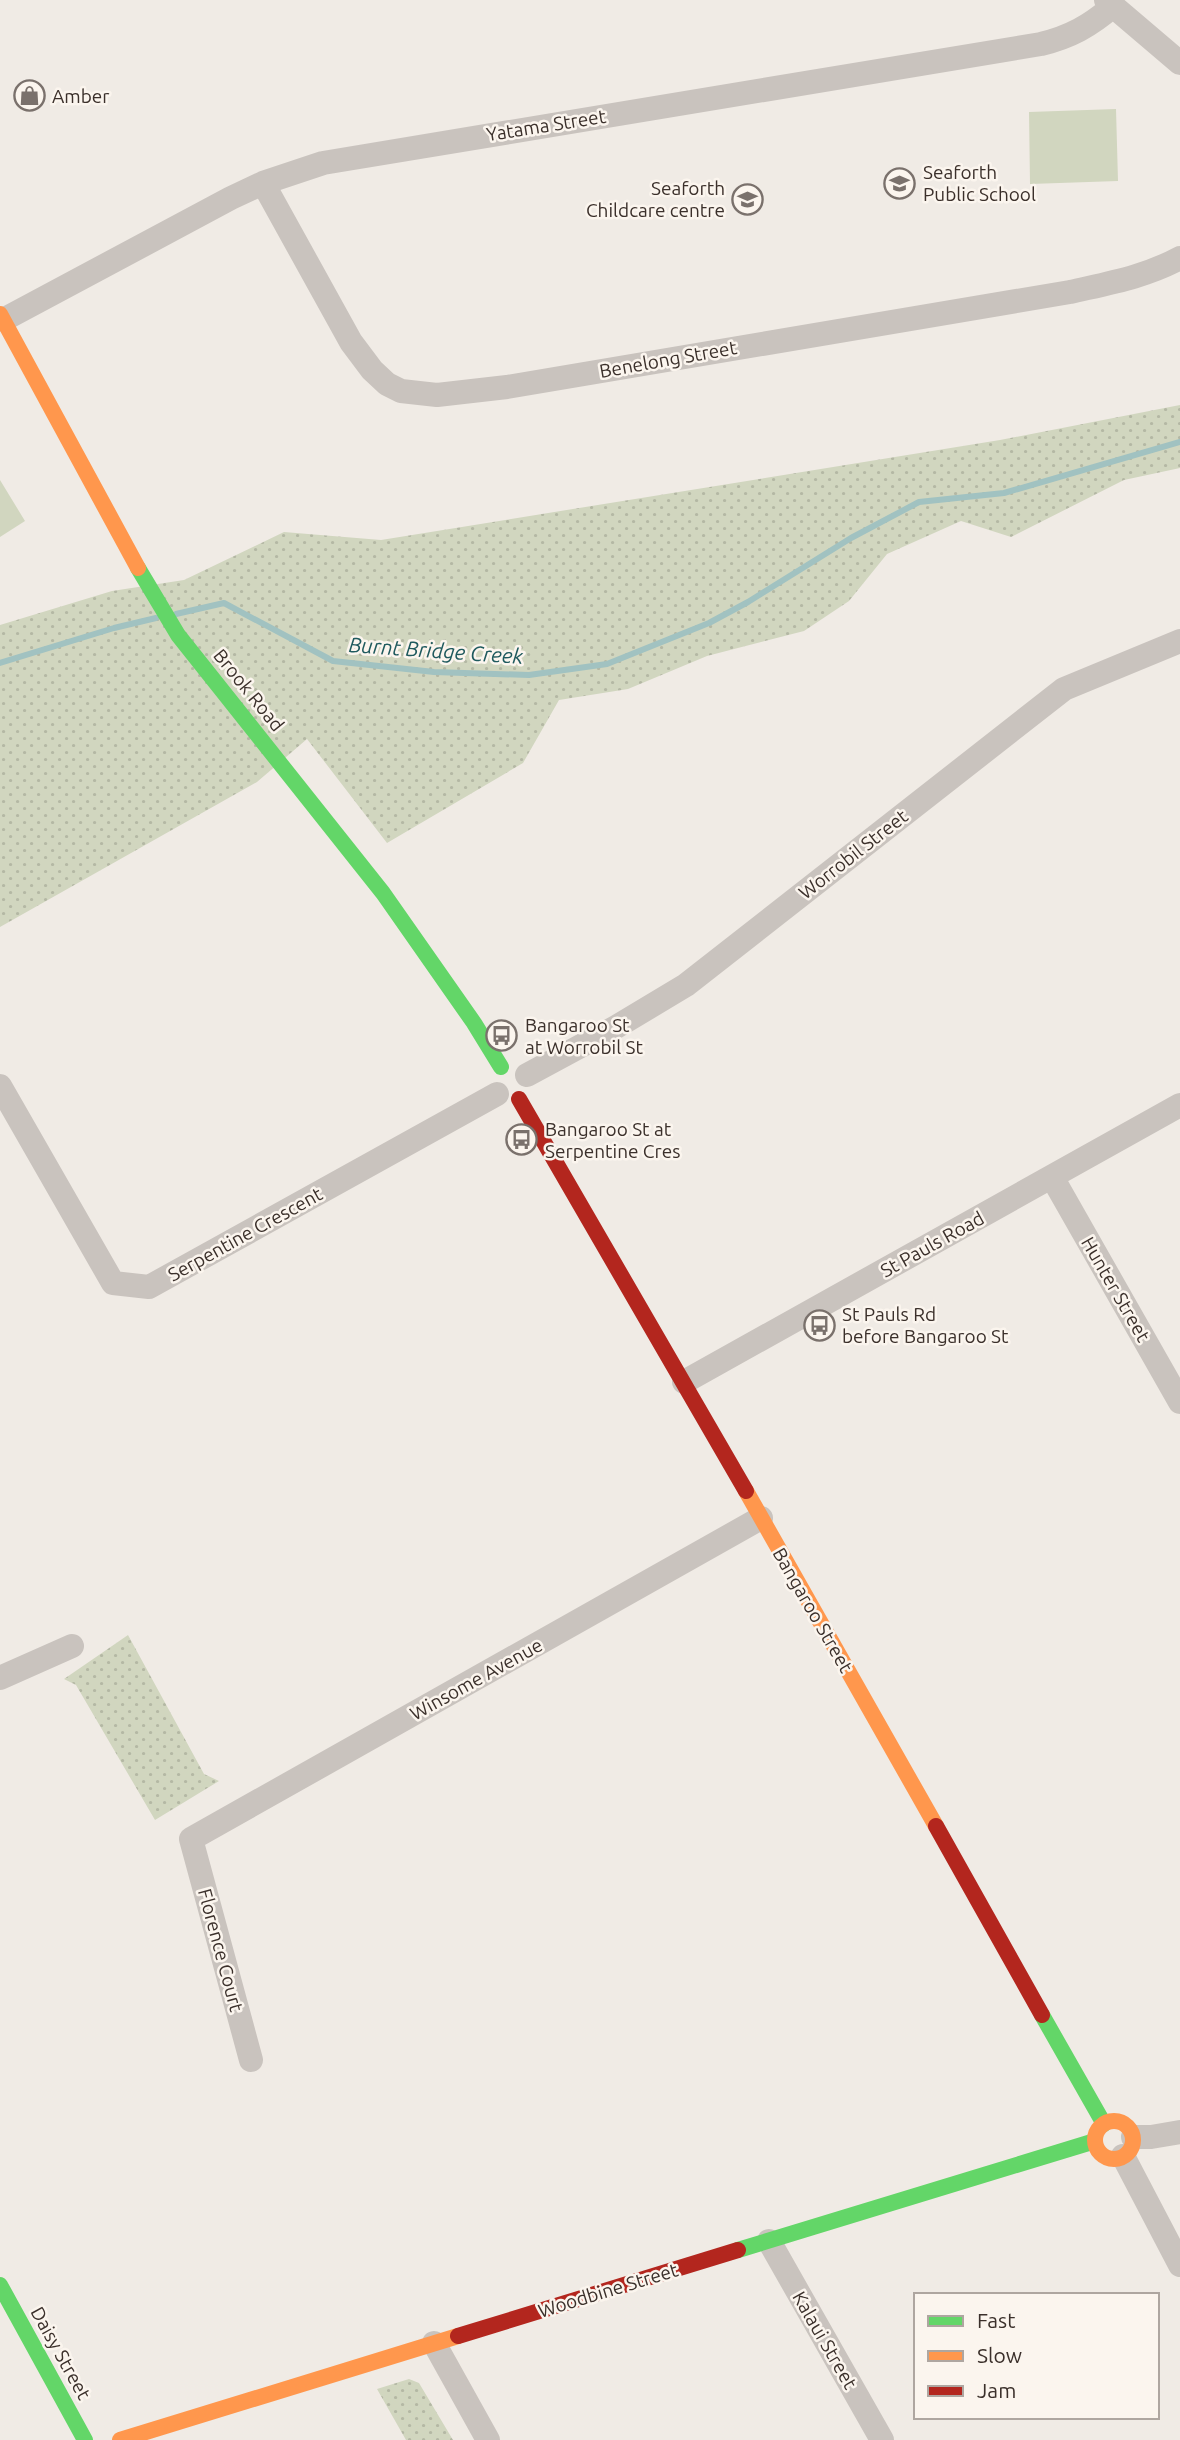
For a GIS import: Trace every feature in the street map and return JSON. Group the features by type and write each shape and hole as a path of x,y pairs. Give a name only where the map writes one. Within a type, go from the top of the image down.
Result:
{"street":[{"path":"1109,3 1180,63"},
{"name":"Yatama Street","path":"2,317 263,183 302,169 353,156 1041,44 1087,27 1109,3"},
{"name":"Benelong Street","path":"263,183 360,357 387,384 418,395 437,396 507,387 1070,292 1129,279 1180,258"},
{"name":"Brook Road","path":"2,317 158,604 178,635 383,893 474,1023 501,1068"},
{"name":"Worrobil Street","path":"527,1075 686,985 1064,689 1180,641"},
{"path":"516,1066 527,1075 527,1091 508,1096 493,1081 501,1068 516,1066"},
{"name":"Serpentine Crescent","path":"0,1086 113,1283 149,1287 508,1096"},
{"name":"Bangaroo Street","path":"508,1096 684,1382 1104,2124"},
{"name":"St Pauls Road","path":"684,1382 1180,1105"},
{"name":"Hunter Street","path":"1052,1177 1180,1402"},
{"name":"Winsome Avenue","path":"191,1839 761,1518"},
{"path":"0,1678 72,1646"},
{"name":"Florence Court","path":"191,1839 251,2060"},
{"path":"1180,2132 1151,2137 1128,2147 1107,2157 1099,2151 1095,2141 1098,2130 1112,2121 1123,2123 1131,2131 1128,2147 1180,2265"},
{"name":"Woodbine Street","path":"120,2440 1095,2141"},
{"name":"Kalaui Street","path":"769,2241 882,2440"},
{"name":"Daisy Street","path":"0,2285 85,2440"},
{"path":"435,2343 488,2440"}],"green space":[{"path":"1116,109 1118,181 1030,184 1029,112"},
{"path":"1180,405 1180,468 1124,480 1011,537 961,521 887,554 849,601 804,631 707,656 628,689 559,700 523,763 387,843 307,739 257,782 0,927 0,625 112,591 184,580 284,532 381,540 1000,440"},
{"path":"0,480 25,521 0,537"},
{"path":"128,1635 204,1774 219,1781 155,1820 76,1685 64,1679"},
{"path":"409,2379 419,2383 453,2440 406,2440 377,2389"}],"waterway":[{"name":"Burnt Bridge Creek","path":"176,614 224,603 333,661 434,672 529,675 607,664 709,623 851,538 919,502 1004,493 1180,442"},
{"name":"Burnt Bridge Creek","path":"0,663 156,618"}],"traffic: fast":[{"path":"138,568 178,635 383,893 474,1023 501,1067"},
{"path":"1042,2015 1104,2124"},
{"path":"738,2250 1095,2141"},
{"path":"0,2285 85,2440"}],"traffic: slow":[{"path":"0,314 138,568"},
{"path":"746,1491 936,1826"},
{"path":"1114,2121 1127,2127 1133,2140 1127,2153 1114,2159 1101,2153 1095,2140 1101,2127 1114,2121"},
{"path":"120,2440 458,2336"}],"traffic: jam":[{"path":"519,1099 746,1491"},
{"path":"936,1826 1042,2015"},
{"path":"458,2336 738,2250"}],"place":[{"name":"Amber","path":"29,96"},
{"name":"Seaforth Public School","path":"900,183"},
{"name":"Seaforth Childcare centre","path":"748,199"},
{"name":"Bangaroo St at Worrobil St","path":"502,1036"},
{"name":"Bangaroo St at Serpentine Cres","path":"522,1140"},
{"name":"St Pauls Rd before Bangaroo St","path":"819,1325"}]}
